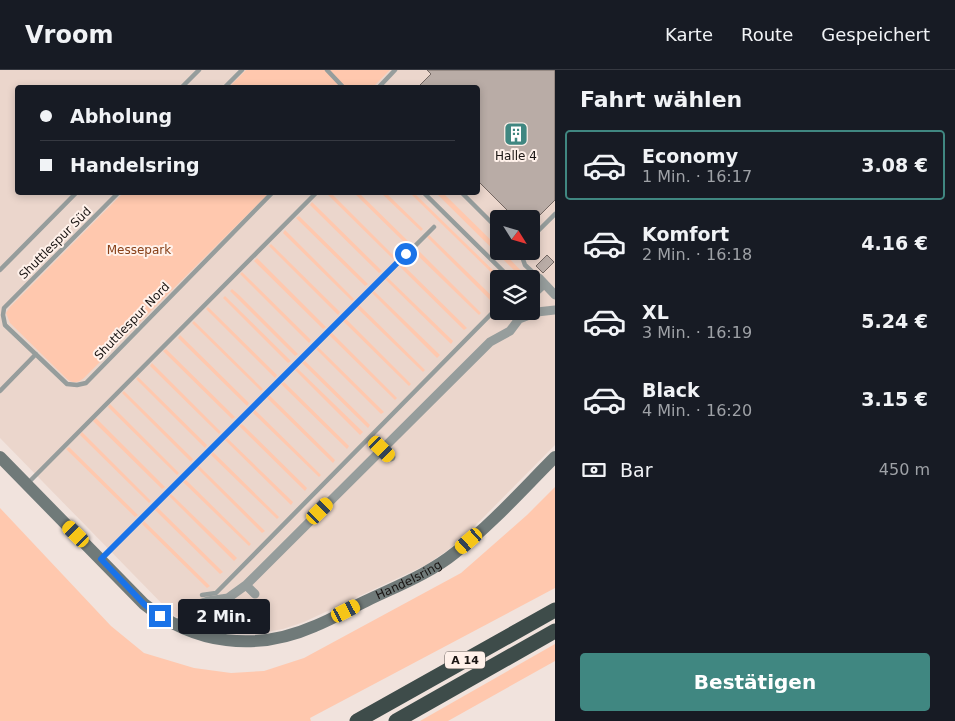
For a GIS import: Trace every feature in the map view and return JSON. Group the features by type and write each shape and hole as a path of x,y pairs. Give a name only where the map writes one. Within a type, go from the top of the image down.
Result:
{"highway":[{"name":"A 14","path":"357,721 555,610"},
{"name":"A 14","path":"396,721 555,631"}],"main road":[{"name":"Handelsring","path":"0,457 144,604 160,616 177,625 223,641 242,642 262,642 314,627 427,572 456,553 482,530 555,457"}],"street":[{"path":"541,281 555,295"},
{"path":"540,312 555,310"},
{"path":"177,625 199,604 228,598 246,585 490,342 513,334 517,320"},
{"path":"382,449 391,457"},
{"path":"246,585 255,594"}],"lane":[{"path":"184,85 198,70"},
{"path":"227,85 242,70"},
{"path":"327,70 341,85"},
{"path":"381,85 395,70"},
{"path":"0,270 74,195"},
{"name":"Shuttlespur Süd","path":"36,354 5,325 4,308 116,195"},
{"name":"Shuttlespur Nord","path":"36,354 67,384 77,386 86,383 270,195"},
{"path":"27,484 314,195"},
{"path":"427,195 502,270"},
{"path":"464,195 490,221"},
{"path":"540,229 555,214"},
{"path":"101,559 434,226"},
{"path":"523,260 525,265 541,281"},
{"path":"202,595 216,593 490,315"},
{"path":"0,391 36,354"}],"shaded area":[{"path":"0,70 555,70 555,445 468,533 426,565 304,622 283,629 242,634 217,631 174,616 0,438"}],"green space":[{"path":"246,70 390,70 375,85 231,85"},
{"name":"Messepark","path":"121,195 267,195 78,382 71,382 67,379 10,323 6,313"},
{"path":"328,195 333,195 395,257 393,259"},
{"path":"356,195 361,195 409,242 407,245"},
{"path":"383,195 388,195 423,229 421,231"},
{"path":"412,195 416,195 493,270 490,271"},
{"path":"438,195 445,195 490,239 490,246"},
{"path":"312,202 382,271 379,273 310,205"},
{"path":"299,216 368,284 365,286 296,218"},
{"path":"285,230 354,299 352,301 283,233"},
{"path":"429,235 490,294 490,300 427,237"},
{"path":"271,244 340,312 338,315 269,246"},
{"path":"416,248 481,313 479,315 413,251"},
{"path":"257,258 326,327 323,329 254,261"},
{"path":"504,260 511,260 520,270 514,270"},
{"path":"401,263 467,328 464,330 399,266"},
{"path":"242,272 311,340 309,343 240,274"},
{"path":"387,277 453,341 451,344 385,279"},
{"path":"232,289 298,354 295,356 230,291"},
{"path":"374,291 440,355 437,358 372,293"},
{"path":"225,296 291,361 288,363 223,298"},
{"path":"359,305 425,370 423,372 357,308"},
{"path":"208,307 277,375 275,378 206,309"},
{"path":"346,319 411,384 409,386 343,321"},
{"path":"194,321 263,389 261,391 192,323"},
{"path":"332,333 397,398 395,400 329,335"},
{"path":"180,335 249,403 247,406 178,338"},
{"path":"318,347 384,412 381,414 316,349"},
{"path":"166,349 235,417 232,419 163,351"},
{"path":"305,361 370,425 368,428 302,363"},
{"path":"152,363 221,432 219,434 150,366"},
{"path":"297,368 363,432 360,435 295,370"},
{"path":"138,377 207,445 205,448 136,379"},
{"path":"284,382 349,446 347,449 281,384"},
{"path":"124,391 193,459 191,462 122,393"},
{"path":"269,395 335,460 333,463 267,398"},
{"path":"110,404 179,473 177,475 108,407"},
{"path":"255,410 321,475 319,477 253,413"},
{"path":"96,418 165,487 162,489 93,421"},
{"path":"242,424 307,488 305,491 239,426"},
{"path":"82,432 151,501 149,503 80,435"},
{"path":"227,438 293,502 291,505 225,440"},
{"path":"69,447 138,515 135,517 66,449"},
{"path":"213,452 279,517 277,519 211,455"},
{"path":"199,466 265,531 262,533 197,468"},
{"path":"186,480 251,544 249,546 183,482"},
{"path":"555,487 555,588 310,718 311,721 0,721 0,508 111,626 144,653 194,668 231,673 264,671 304,658 461,573 527,515"},
{"path":"171,494 237,558 234,561 169,496"},
{"path":"157,507 223,572 220,574 155,510"},
{"path":"144,521 210,586 207,588 142,524"},
{"path":"555,644 555,661 448,721 420,721"}],"building":[{"name":"Halle 4","path":"427,70 555,70 555,200 540,215 540,210 507,210 480,183 480,85 420,85 431,74"},
{"path":"547,255 554,262 543,273 536,266"}],"place":[{"name":"Halle 4","path":"516,134"}],"route":[{"path":"160,616 144,604 101,559 406,254"}]}
